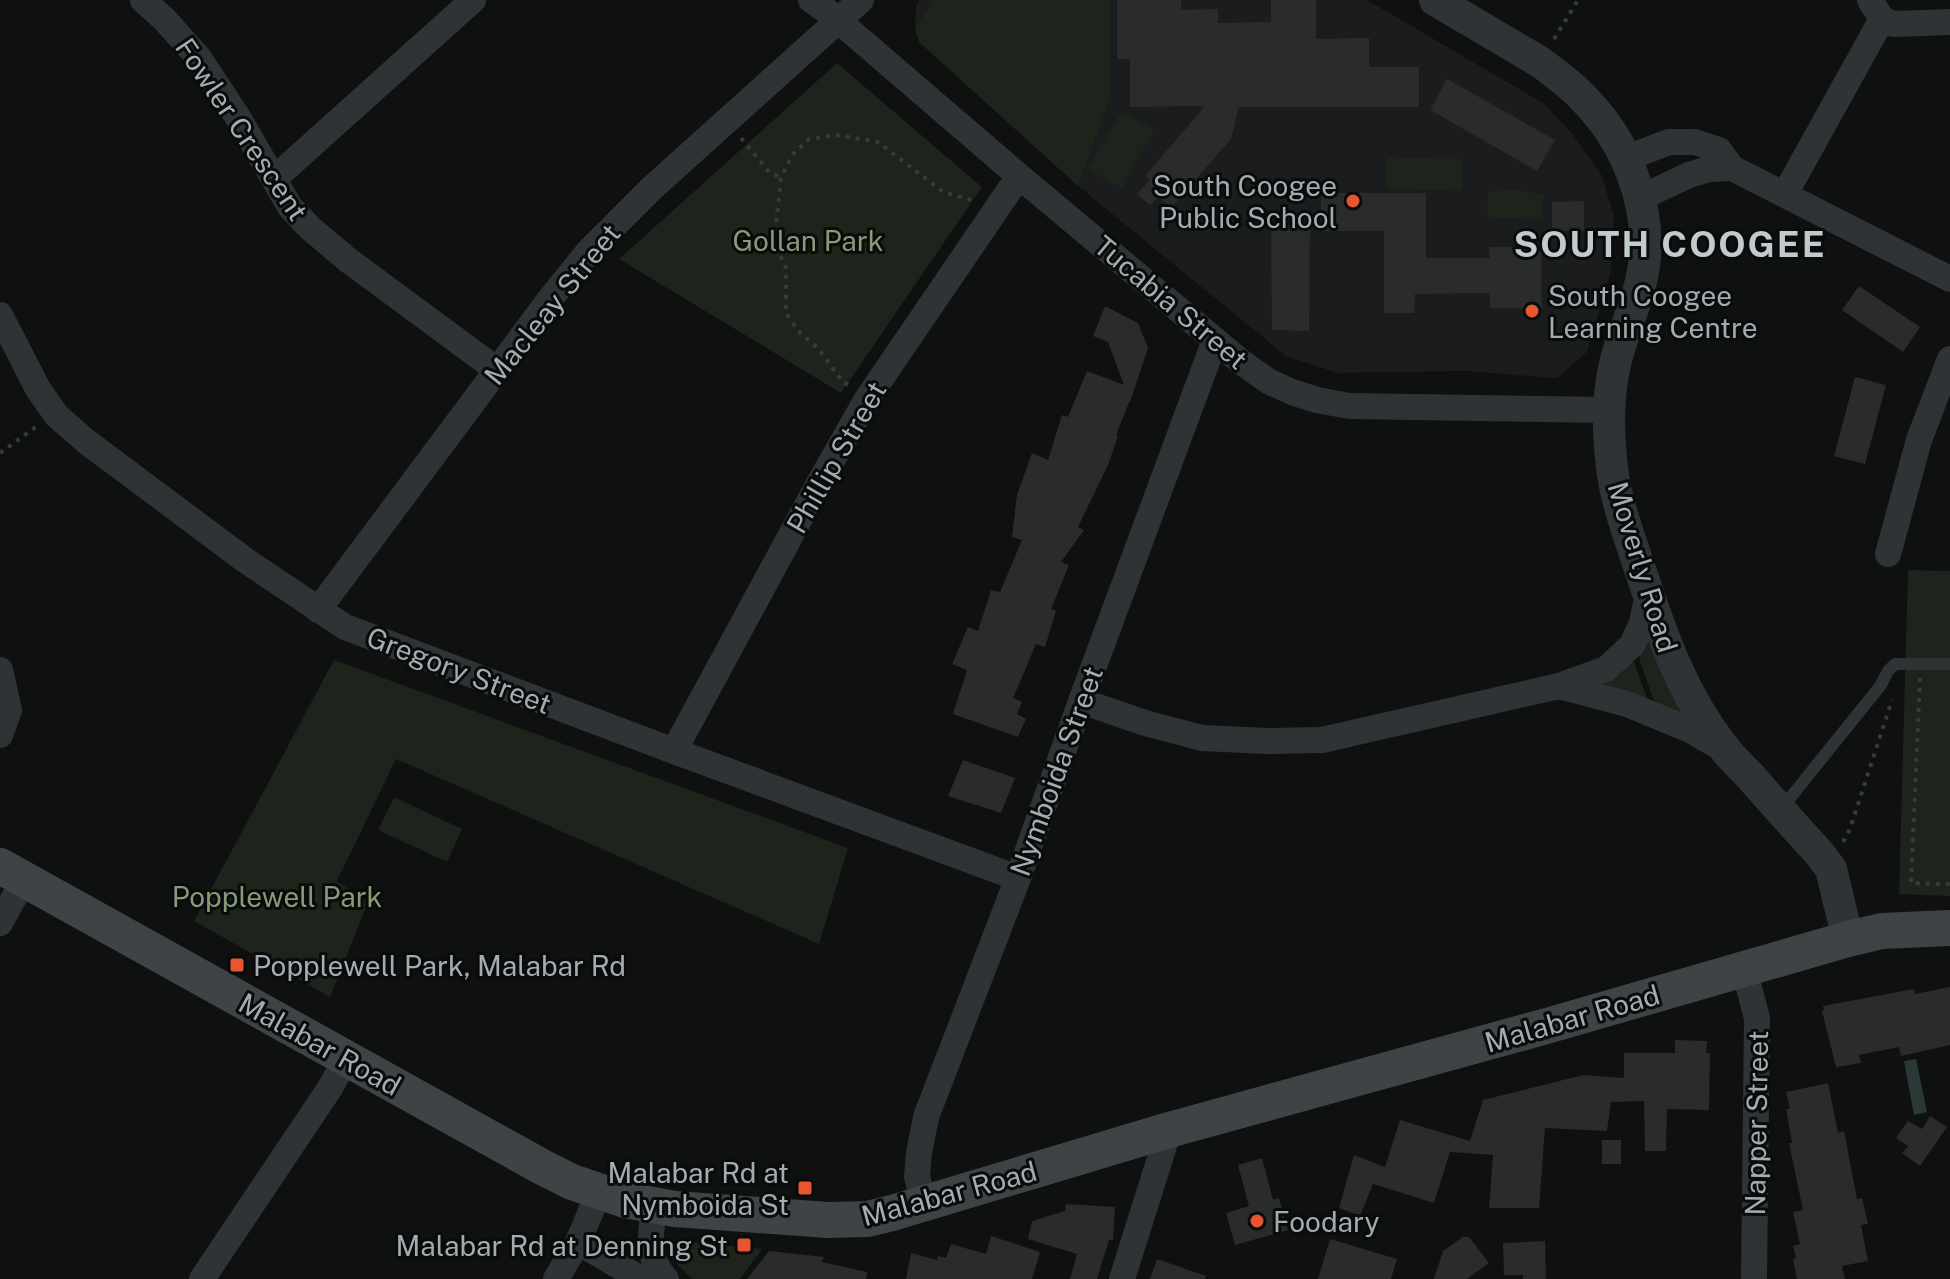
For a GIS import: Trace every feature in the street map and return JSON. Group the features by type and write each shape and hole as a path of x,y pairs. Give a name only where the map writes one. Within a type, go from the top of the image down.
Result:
{"main road":[{"name":"Malabar Road","path":"12,873 542,1167 599,1192 654,1206 828,1220 868,1219 924,1204 1169,1130 1848,939 1882,931 1950,928"}],"street":[{"name":"Fowler Crescent","path":"143,0 199,58 290,207 310,228 348,260 497,370"},
{"path":"275,178 473,0"},
{"name":"Tucabia Street","path":"811,0 1240,361 1268,381 1317,400 1349,406 1608,410"},
{"name":"Macleay Street","path":"318,610 588,252 652,188 861,0"},
{"name":"Moverly Road","path":"1435,0 1540,62 1587,101 1627,158 1640,198 1645,256 1611,382 1608,410 1613,477 1628,534 1666,648 1682,684 1726,751 1831,869 1848,939"},
{"path":"1785,194 1876,10 1894,24 1950,22"},
{"path":"1627,158 1669,142 1695,142 1719,150 1732,168 1950,279"},
{"path":"1640,198 1689,175 1709,169 1732,168"},
{"name":"Phillip Street","path":"674,751 867,399 1019,176"},
{"name":"Gregory Street","path":"0,315 38,389 57,416 245,560 345,627 1018,878"},
{"name":"Nymboida Street","path":"924,1204 917,1177 926,1117 1018,878 1215,340"},
{"path":"1888,554 1919,440 1950,359"},
{"path":"1081,701 1202,738 1322,740 1559,686 1606,669 1632,645 1642,623 1648,594"},
{"path":"0,670 9,710 0,735"},
{"path":"1559,686 1627,704 1690,730 1726,751"},
{"path":"0,923 12,873"},
{"name":"Napper Street","path":"1744,969 1757,1018 1754,1279"},
{"path":"202,1279 330,1088 346,1059"},
{"path":"1122,1279 1169,1130"},
{"path":"556,1279 578,1242 599,1192"},
{"path":"654,1206 652,1254 658,1270 666,1279"},
{"path":"578,1242 641,1279"}],"lane":[{"path":"1780,810 1895,664 1950,664"}],"path":[{"path":"1540,62 1578,0"},
{"path":"727,121 769,172 781,178"},
{"path":"867,399 842,381 818,348 800,333 786,313 786,268 774,243 781,178 792,155 809,139 836,135 878,142 943,192 976,201"},
{"path":"0,453 26,434"},
{"path":"1921,664 1911,883 1950,884"},
{"path":"1825,860 1847,837 1892,695"}],"shaded area":[{"name":"South Coogee Public School","path":"919,0 1367,0 1543,103 1571,132 1602,176 1614,216 1611,271 1587,352 1557,378 1465,371 1338,373 1286,356 1078,186 919,42 915,28"},
{"path":"1916,1059 1927,1112 1914,1115 1904,1061"}],"green space":[{"path":"933,0 1111,0 1110,98 1078,186 919,42 915,28"},
{"name":"Gollan Park","path":"837,63 982,187 841,393 619,259"},
{"path":"1121,111 1154,129 1122,188 1088,169"},
{"path":"1387,157 1463,159 1462,191 1386,189"},
{"path":"1514,189 1544,195 1542,220 1487,217 1488,192"},
{"path":"1908,570 1950,571 1950,896 1899,894"},
{"path":"1651,632 1695,721 1655,702 1652,696 1639,653"},
{"name":"Popplewell Park","path":"334,660 848,848 819,944 396,759 337,881 368,902 330,997 194,921"},
{"path":"1633,660 1647,698 1583,685"},
{"path":"394,797 462,829 447,862 378,830"},
{"path":"679,1241 762,1249 740,1279 692,1279 667,1254 670,1246"}],"building":[{"path":"1117,0 1181,0 1181,10 1218,9 1218,23 1271,22 1271,0 1316,0 1316,39 1369,38 1369,67 1419,67 1419,107 1239,107 1231,139 1171,208 1158,197 1150,205 1137,194 1150,180 1145,176 1205,106 1130,107 1130,59 1117,59"},
{"path":"1447,79 1555,140 1537,171 1430,110"},
{"path":"1321,193 1426,193 1426,258 1490,258 1489,247 1541,247 1542,308 1490,308 1490,293 1415,294 1414,313 1384,313 1384,231 1321,231"},
{"path":"1584,201 1584,231 1552,231 1552,202"},
{"path":"1271,224 1310,225 1309,331 1272,330"},
{"path":"1859,286 1920,327 1903,352 1842,310"},
{"path":"1105,306 1138,323 1148,348 1108,465 1078,527 1084,530 1061,562 1069,565 1051,609 1056,611 1045,647 1036,644 1013,698 1022,702 1017,714 1026,719 1018,737 953,714 967,670 952,664 968,627 978,631 991,590 1000,592 1022,540 1012,537 1017,495 1032,453 1048,460 1062,415 1068,417 1087,371 1124,385 1108,342 1093,336"},
{"path":"1855,377 1886,385 1865,464 1834,456"},
{"path":"963,760 1015,778 1001,813 948,796"},
{"path":"1950,987 1950,1045 1901,1056 1899,1047 1859,1055 1861,1063 1836,1067 1823,1006 1914,989 1915,994"},
{"path":"1675,1040 1707,1041 1706,1053 1710,1053 1709,1110 1667,1109 1666,1151 1645,1151 1644,1101 1611,1102 1607,1131 1545,1128 1539,1208 1489,1208 1493,1155 1450,1152 1434,1203 1373,1184 1360,1216 1339,1208 1354,1155 1385,1167 1400,1120 1470,1141 1483,1100 1583,1075 1624,1078 1624,1053 1675,1053"},
{"path":"1828,1083 1838,1133 1844,1131 1857,1199 1862,1198 1868,1224 1861,1225 1868,1261 1842,1266 1845,1279 1797,1279 1793,1246 1800,1244 1793,1212 1803,1210 1789,1143 1792,1143 1786,1092"},
{"path":"1930,1116 1947,1127 1920,1166 1902,1153 1908,1146 1896,1138 1908,1121 1922,1129"},
{"path":"1602,1140 1621,1140 1621,1164 1602,1164"},
{"name":"Foodary","path":"1262,1158 1273,1200 1279,1198 1288,1230 1235,1245 1226,1213 1249,1206 1238,1165"},
{"path":"1066,1204 1115,1207 1113,1240 1109,1240 1097,1279 1070,1279 1077,1254 1028,1239 1032,1221 1065,1211"},
{"path":"991,1236 1040,1252 1032,1279 906,1279 911,1253 937,1260 938,1256 946,1258 951,1244 986,1254"},
{"path":"1463,1237 1469,1237 1489,1263 1467,1279 1434,1279 1443,1251"},
{"path":"1330,1239 1397,1259 1391,1279 1318,1279"},
{"path":"1545,1241 1546,1279 1504,1275 1503,1243"},
{"path":"769,1251 824,1257 822,1262 867,1272 866,1279 747,1279"},
{"path":"1157,1259 1206,1276 1205,1279 1150,1279"}],"place":[{"name":"South Coogee Public School","path":"1353,201"},
{"name":"South Coogee Learning Centre","path":"1532,311"},
{"name":"Popplewell Park, Malabar Rd","path":"237,965"},
{"name":"Malabar Rd at Nymboida St","path":"805,1188"},
{"name":"Foodary","path":"1257,1221"},
{"name":"Malabar Rd at Denning St","path":"744,1245"}],"district":[{"name":"SOUTH COOGEE","path":"1670,244"}]}
